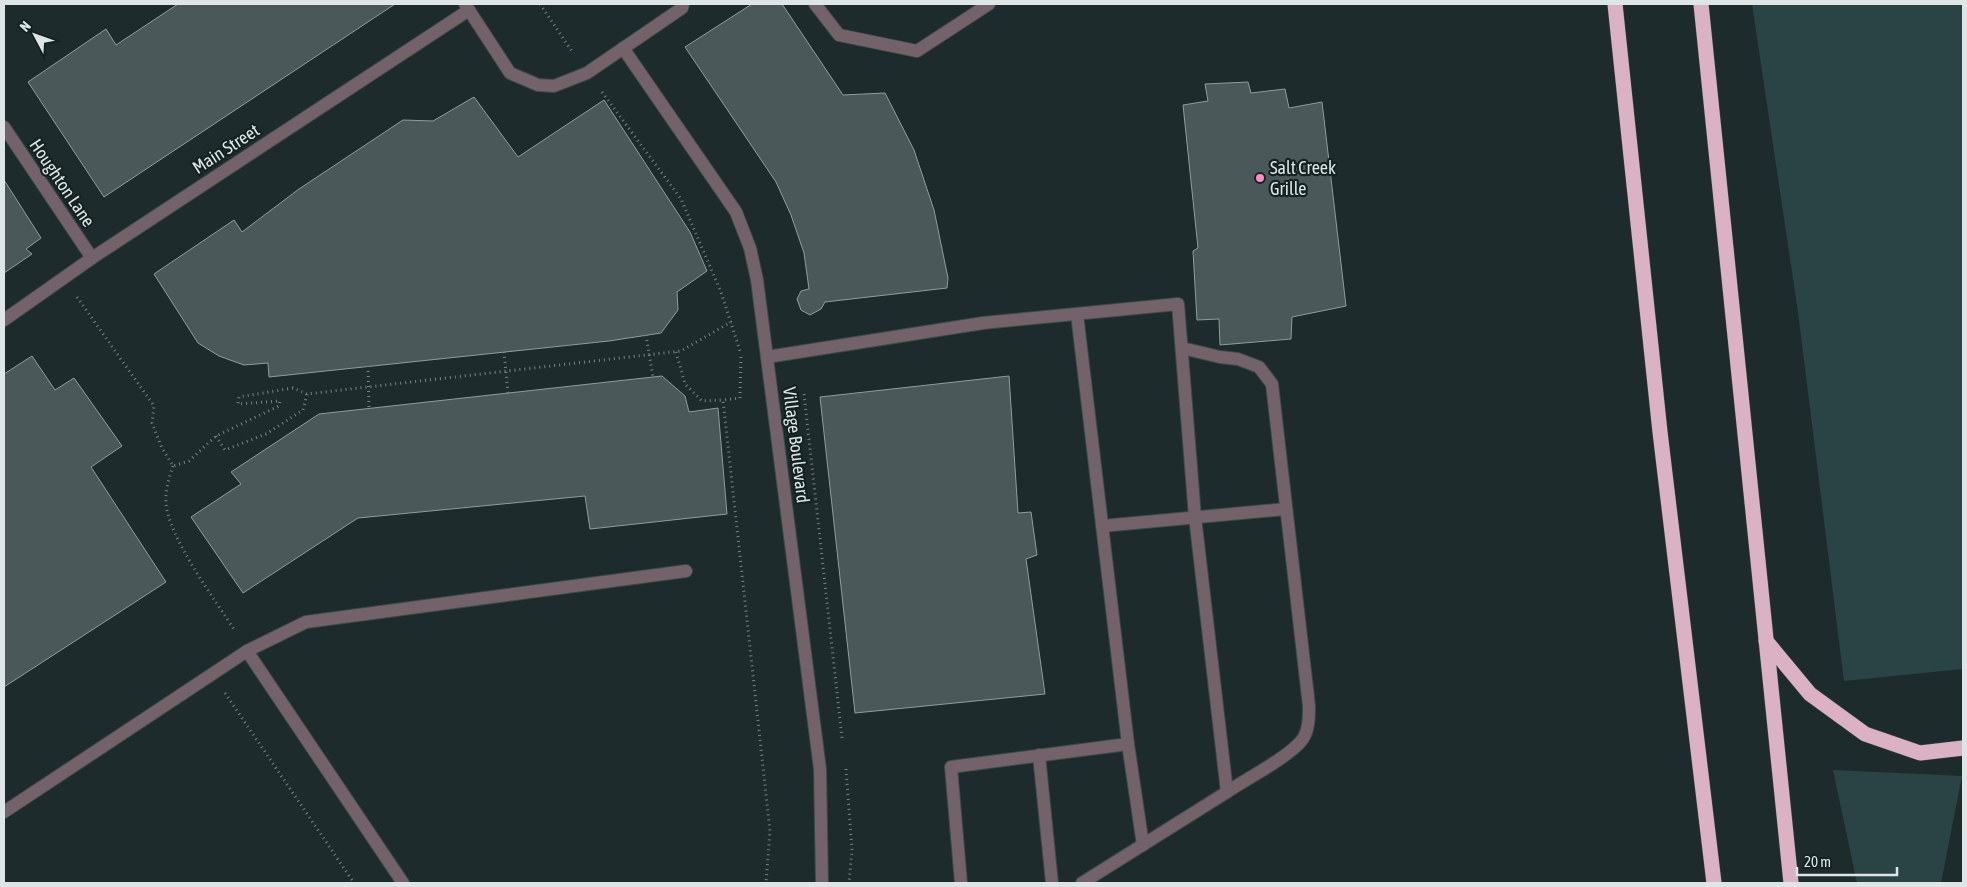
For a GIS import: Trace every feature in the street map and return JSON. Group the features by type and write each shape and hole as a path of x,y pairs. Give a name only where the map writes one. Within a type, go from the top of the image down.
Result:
{"highway":[{"path":"1615,4 1660,432 1714,883"},
{"path":"1701,4 1791,883"},
{"path":"1766,641 1810,694 1865,734 1920,753 1963,748"}],"street":[{"path":"815,4 839,35 917,52 989,4"},
{"path":"467,7 510,73 538,85 554,86 587,73 684,5"},
{"name":"Main Street","path":"4,320 92,258 467,7"},
{"name":"Village Boulevard","path":"623,48 736,212 750,248 757,280 820,769 822,883"},
{"name":"Houghton Lane","path":"4,127 92,258"},
{"path":"767,357 983,323 1178,304 1195,517 1227,792"},
{"path":"1077,314 1128,744 1143,845"},
{"path":"1082,883 1290,752 1303,739 1308,726 1310,706 1272,384 1258,367 1245,361 1182,348"},
{"path":"1102,526 1286,509"},
{"path":"4,812 246,651 306,622 686,571"},
{"path":"246,651 403,883"},
{"path":"961,883 950,767 1128,744"},
{"path":"1039,755 1052,883"}],"path":[{"path":"540,4 587,73 607,96 682,199 721,292 741,352 742,388 740,398 702,402 685,384 676,352"},
{"path":"64,279 154,406 152,422 162,448 173,466"},
{"path":"173,466 189,461 216,436 279,406 280,401 238,404 239,397 294,388 307,394 676,352 681,351 731,322"},
{"path":"646,335 652,377"},
{"path":"504,352 508,393"},
{"path":"368,366 369,409"},
{"path":"216,436 224,450 266,434 303,410 307,394"},
{"path":"804,394 843,747"},
{"path":"723,400 770,831 766,883"},
{"path":"173,466 170,474 166,504 176,538 236,632"},
{"path":"212,674 354,883"},
{"path":"846,766 852,850 849,883"}],"shaded area":[{"path":"1752,4 1963,4 1963,669 1844,681 1798,312"},
{"path":"1833,770 1962,776 1941,883 1857,883"}],"building":[{"path":"178,4 395,4 104,197 28,82 106,29 116,45"},
{"path":"752,4 782,4 843,95 885,93 914,150 934,210 948,278 947,288 825,302 821,309 810,315 801,310 797,299 801,291 809,289 804,253 791,215 776,182 685,47"},
{"name":"Salt Creek Grille","path":"1248,82 1251,93 1285,89 1289,108 1322,102 1346,306 1292,317 1291,339 1220,345 1219,319 1197,320 1193,251 1198,248 1183,105 1208,101 1205,84"},
{"path":"474,97 518,157 604,100 690,232 707,271 677,292 678,310 661,333 609,341 269,377 268,363 244,365 219,356 198,343 154,274 234,220 242,232 299,189 403,120 433,121"},
{"path":"4,180 41,238 26,249 32,254 4,273"},
{"path":"32,356 55,390 74,378 122,446 91,467 166,582 4,687 4,374"},
{"path":"662,376 685,396 689,412 718,408 727,514 590,529 585,496 358,518 243,593 191,517 241,484 231,472 319,414"},
{"path":"1009,376 1018,513 1031,512 1037,555 1026,559 1045,694 855,713 820,397"}],"place":[{"name":"Salt Creek Grille","path":"1260,178"}]}
